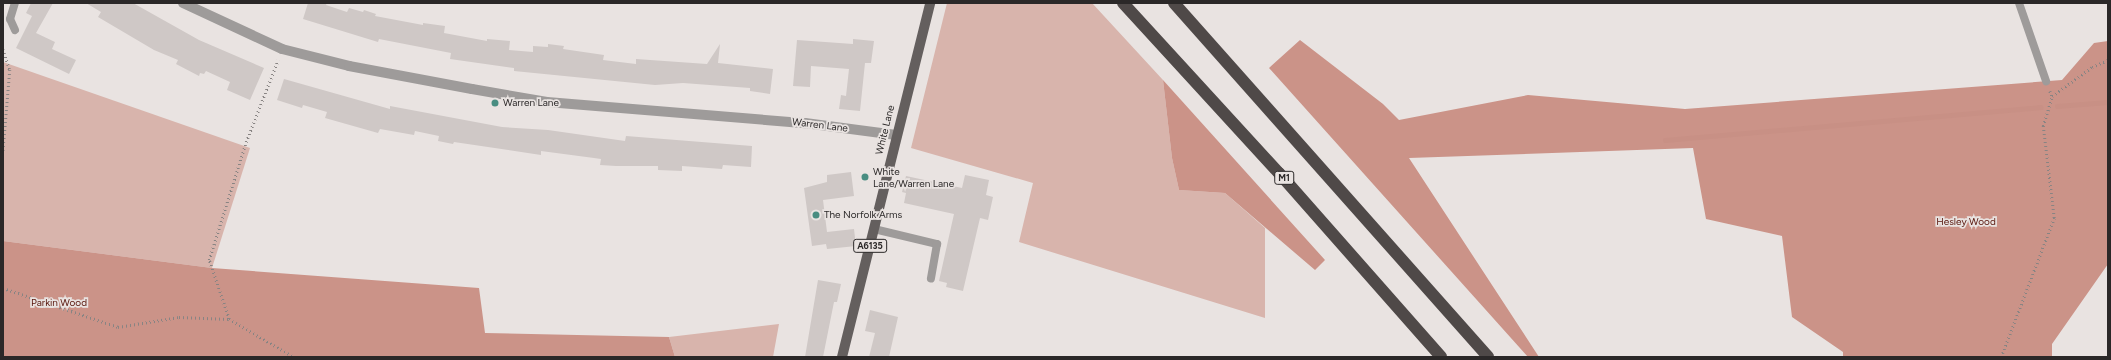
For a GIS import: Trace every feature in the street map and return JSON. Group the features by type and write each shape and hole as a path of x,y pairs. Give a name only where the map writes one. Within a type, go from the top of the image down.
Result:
{"highway":[{"name":"M1","path":"1123,3 1279,172 1441,357"},
{"path":"1174,3 1488,357"}],"main road":[{"name":"White Lane","path":"842,357 930,3"}],"street":[{"name":"Warren Lane","path":"183,3 282,49 349,66 547,102 805,123 896,136"}],"lane":[{"path":"15,3 10,19 15,30"},
{"path":"2019,3 2046,81"},
{"path":"874,229 937,244 931,278"}],"path":[{"path":"3,49 10,70 3,154"},
{"path":"229,319 209,260 262,99 282,49"},
{"path":"2001,357 2054,218 2043,126 2052,96 2092,68 2108,60"},
{"path":"2046,81 2052,96"},
{"path":"3,288 118,327 179,317 229,319 294,357"}],"shaded area":[{"path":"947,3 1092,3 1163,80 1172,158 1179,190 1225,193 1265,228 1265,318 1019,242 1033,183 911,148"},
{"path":"3,62 250,148 212,268 3,241"},
{"path":"779,324 773,357 675,357 669,337"}],"green space":[{"name":"Hesley Wood","path":"1300,40 1383,104 1399,120 1528,95 1685,109 2062,80 2094,43 2108,41 2108,264 2052,344 2052,357 1843,357 1843,352 1792,317 1782,236 1706,219 1693,148 1409,158 1539,357 1528,357 1269,68"},
{"path":"1163,80 1325,260 1315,270 1225,193 1179,190 1172,158"},
{"name":"Parkin Wood","path":"3,241 212,268 479,288 485,333 669,337 675,357 3,357"}],"building":[{"path":"31,3 53,3 36,33 55,42 52,49 76,60 69,74 16,48 32,16 26,13"},
{"path":"86,3 133,3 199,40 264,68 250,100 227,90 230,82 206,71 204,74 200,73 199,76 176,64 178,60 154,50 98,17 101,12"},
{"path":"308,3 327,3 326,5 347,12 349,8 363,12 364,10 376,14 375,16 423,25 423,23 445,26 444,33 487,41 487,39 510,41 509,50 533,52 533,46 548,47 548,44 564,46 563,49 604,55 603,60 636,64 636,59 707,64 720,44 718,63 773,69 770,94 750,91 750,88 683,83 655,85 514,71 514,68 450,59 451,53 379,39 378,42 303,19"},
{"path":"853,39 874,41 871,63 865,63 860,111 839,109 841,95 846,96 849,69 811,66 810,87 793,86 797,40 853,44"},
{"path":"284,79 390,109 390,106 502,127 548,130 625,141 626,136 752,146 751,167 723,165 722,169 682,166 682,171 658,170 658,166 600,165 601,159 541,151 541,155 454,142 453,144 438,141 439,136 415,131 414,135 380,129 378,133 325,118 327,112 303,105 302,108 277,100"},
{"name":"The Norfolk Arms","path":"851,172 854,196 823,200 827,232 854,229 856,246 827,249 826,244 812,246 804,188 827,182 827,175"},
{"path":"965,175 989,180 986,195 993,197 988,220 980,218 963,291 946,287 947,283 939,281 954,214 904,203 906,193 902,192 906,176 962,188"},
{"path":"818,280 841,284 837,302 834,302 823,357 805,357"},
{"path":"870,310 898,317 889,357 869,357 875,333 865,331"}],"waterway":[{"path":"2057,106 2108,102"},
{"path":"1665,140 2041,107"}],"place":[{"name":"Warren Lane","path":"495,103"},
{"name":"White Lane/Warren Lane","path":"865,177"},
{"name":"The Norfolk Arms","path":"816,215"}]}
